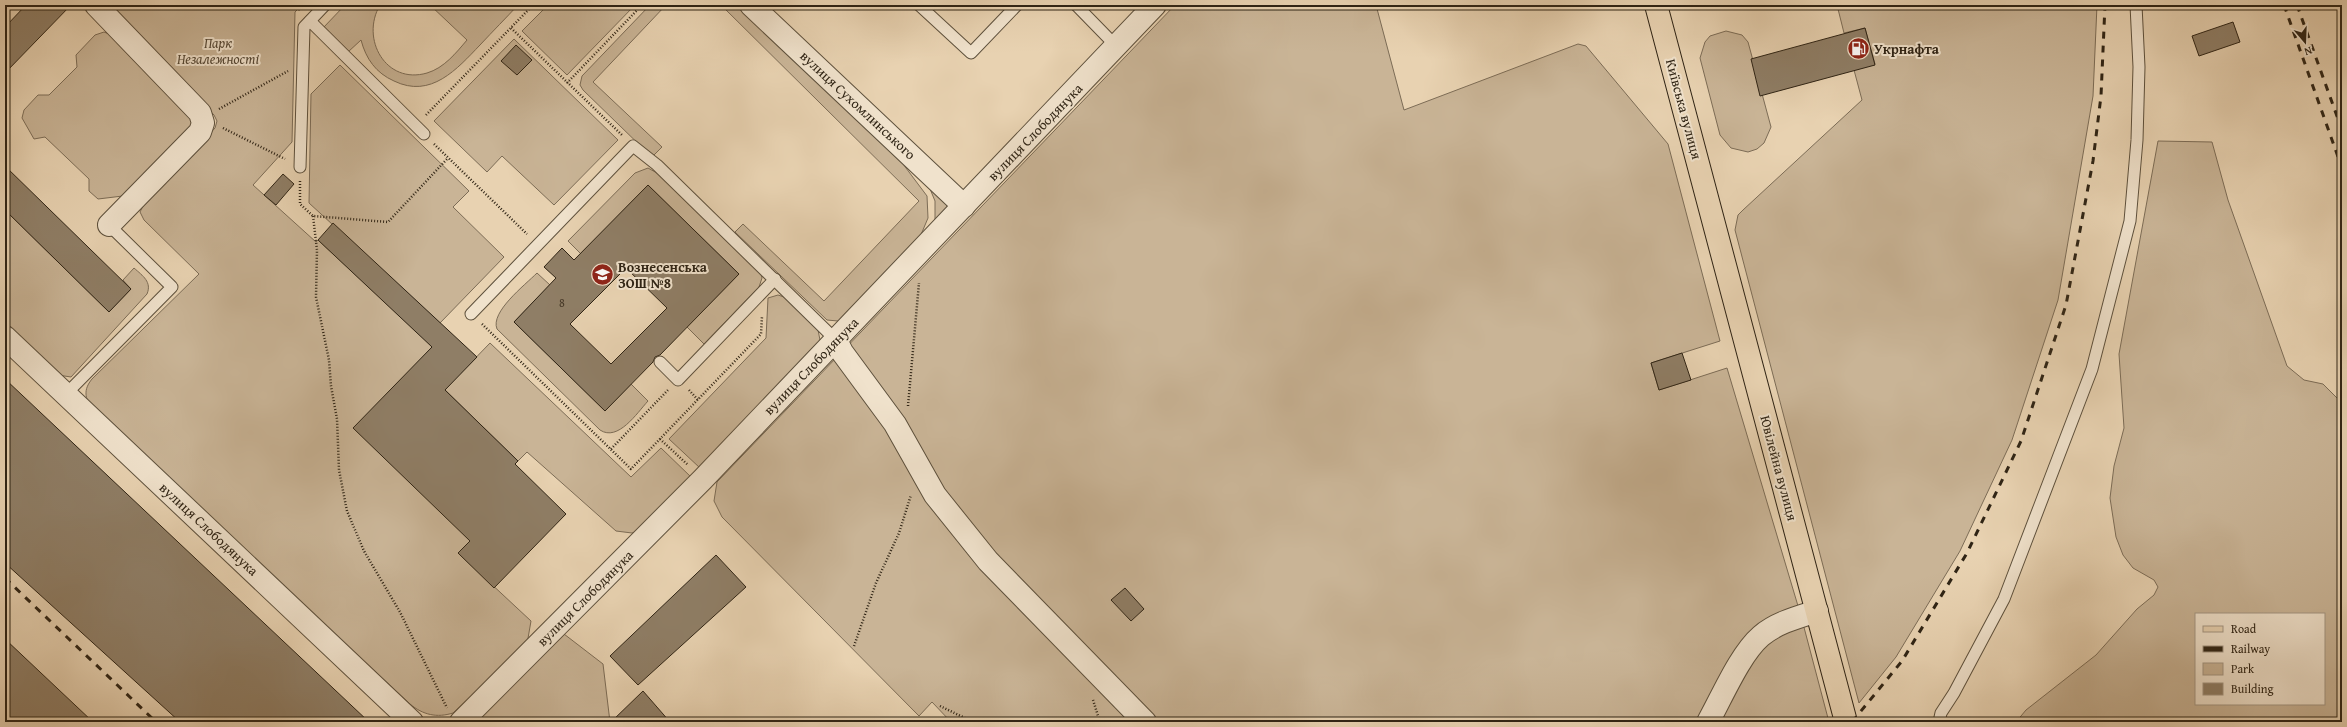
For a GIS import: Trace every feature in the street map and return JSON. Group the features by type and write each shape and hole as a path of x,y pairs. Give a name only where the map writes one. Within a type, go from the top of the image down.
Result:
{"main road":[{"name":"Київська вулиця","path":"1656,5 1712,214"},
{"name":"Ювілейна вулиця","path":"1712,214 1846,722"}],"street":[{"path":"96,5 202,118 203,125 200,132 109,225"},
{"name":"вулиця Сухомлинського","path":"751,5 964,206"},
{"name":"вулиця Слободянука","path":"456,719 703,479 1117,47 1155,5"},
{"name":"вулиця Слободянука","path":"5,337 412,722"},
{"path":"836,340 851,365 895,424 935,495 988,561 1145,722"},
{"path":"1708,722 1750,647 1761,636 1774,628 1817,611"}],"lane":[{"path":"300,167 304,27 325,5"},
{"path":"919,5 971,54 1017,5"},
{"path":"1076,5 1117,47"},
{"path":"1939,722 1941,713 1954,693 2004,599 2092,368 2100,340 2130,221 2138,133 2139,67 2136,5"},
{"path":"310,21 424,134"},
{"path":"471,314 633,146 656,165 775,279 836,340"},
{"path":"66,394 172,287 109,225"},
{"path":"660,362 678,380 775,279"}],"path":[{"path":"224,7 232,5"},
{"path":"415,126 533,5"},
{"path":"567,83 642,5"},
{"path":"511,28 633,146"},
{"path":"202,118 303,63"},
{"path":"202,118 300,167 300,204 313,216 388,222 448,158"},
{"path":"424,134 539,244"},
{"path":"313,216 318,250 315,283 316,297 329,360 331,386 337,418 339,470 347,511 364,551 400,612 456,719"},
{"path":"908,409 914,323 924,249"},
{"path":"471,314 631,468 761,334"},
{"path":"611,449 678,380"},
{"path":"660,439 703,479"},
{"path":"854,646 876,583 899,533 909,504 917,465"},
{"path":"940,706 973,722"}],"green space":[{"name":"Парк Незалежності","path":"108,5 302,5 295,12 292,142 253,185 316,242 318,240 461,373 490,343 631,477 661,448 691,477 640,530 632,533 616,531 527,452 518,461 440,385 470,541 458,553 531,621 527,644 453,713 436,715 425,713 410,704 92,409 90,405 86,390 92,379 199,274 144,220 140,212 143,206 215,128 217,121 214,115"},
{"path":"345,5 380,5 375,18 373,32 375,45 389,66 400,72 412,75 427,73 439,68 449,60 467,40 430,5 518,5 452,72 431,84 407,86 388,78 377,70 369,59 361,40 348,52 323,28"},
{"path":"548,5 635,5 567,75 522,31"},
{"path":"650,5 666,5 593,82 662,147 652,157 583,90 580,85 582,76"},
{"path":"721,5 736,5 903,164 927,196 928,218 920,237 838,321 827,320 735,232 743,224 824,301 919,201"},
{"path":"1175,5 1376,5 1404,110 1578,44 1586,46 1668,144 1720,341 1651,363 1659,390 1727,368 1801,616 1829,722 951,722 932,702 919,716 722,517 714,501 717,482"},
{"path":"1837,5 2097,5 2093,96 2058,300 2012,440 1960,551 1896,657 1859,703 1735,230 1738,215 1862,100 1854,70 1875,64 1865,28 1844,33"},
{"path":"1726,31 1742,35 1748,42 1771,127 1764,143 1757,149 1748,152 1731,148 1720,135 1700,58 1705,42 1710,36"},
{"path":"104,32 109,34 192,119 191,128 131,195 98,199 89,191 89,179 45,137 34,139 22,118 24,110 38,95 49,95 77,67 76,55 95,35"},
{"path":"514,39 618,140 554,205 502,156 487,172 434,121"},
{"path":"340,65 469,191 453,207 504,257 440,323 309,203 311,94"},
{"path":"2158,141 2212,142 2228,200 2287,366 2304,380 2323,384 2340,401 2342,407 2342,722 2016,722 2026,710 2096,655 2137,609 2154,595 2158,587 2154,580 2133,568 2123,555 2116,537 2110,498 2114,466 2124,428 2119,354"},
{"path":"648,168 657,173 761,274 762,278 759,287 704,344 687,327 739,274 648,185 581,254 568,241 635,173"},
{"path":"928,184 947,204 947,208 935,221 935,201"},
{"path":"5,210 109,312 131,289 123,280 134,268 146,280 148,286 147,294 71,377 58,375 5,325"},
{"path":"537,273 550,285 514,322 605,411 631,384 648,401 633,419 620,429 607,433 600,430 497,329 496,322 503,307"},
{"path":"778,295 784,297 818,330 820,340 700,468 669,439 766,338 768,298"},
{"path":"564,634 603,664 610,722 475,722"}],"building":[{"path":"26,5 71,5 5,73 5,27"},
{"path":"2233,22 2240,42 2199,56 2192,36"},
{"path":"1865,28 1875,65 1760,96 1751,59"},
{"path":"516,45 532,60 517,75 501,61"},
{"path":"5,166 131,289 109,312 5,210"},
{"path":"283,174 294,184 276,205 264,195"},
{"name":"Вознесенська ЗОШ №8","path":"648,185 739,274 660,355 655,357 653,362 605,411 514,322 556,278 544,267 562,248 574,260","holes":["626,268 667,308 611,364 570,324"]},
{"path":"333,223 477,357 445,390 518,461 515,464 566,514 494,588 458,553 470,541 353,428 432,347 318,240"},
{"path":"1682,353 1691,380 1659,390 1651,363"},
{"path":"5,379 369,722 180,722 5,563"},
{"path":"716,555 746,587 638,685 610,656"},
{"path":"1125,588 1144,609 1131,621 1111,600"},
{"path":"5,639 93,722 5,722"},
{"path":"643,691 670,722 611,722"}],"railway":[{"path":"1852,722 1902,661 1967,553 2021,441 2066,305 2093,161 2101,96 2105,5"},
{"path":"2284,5 2342,168"},
{"path":"2297,5 2342,130"},
{"path":"5,578 156,722"}],"place":[{"name":"Укрнафта","path":"1859,49"},
{"name":"Вознесенська ЗОШ №8","path":"602,275"}]}
